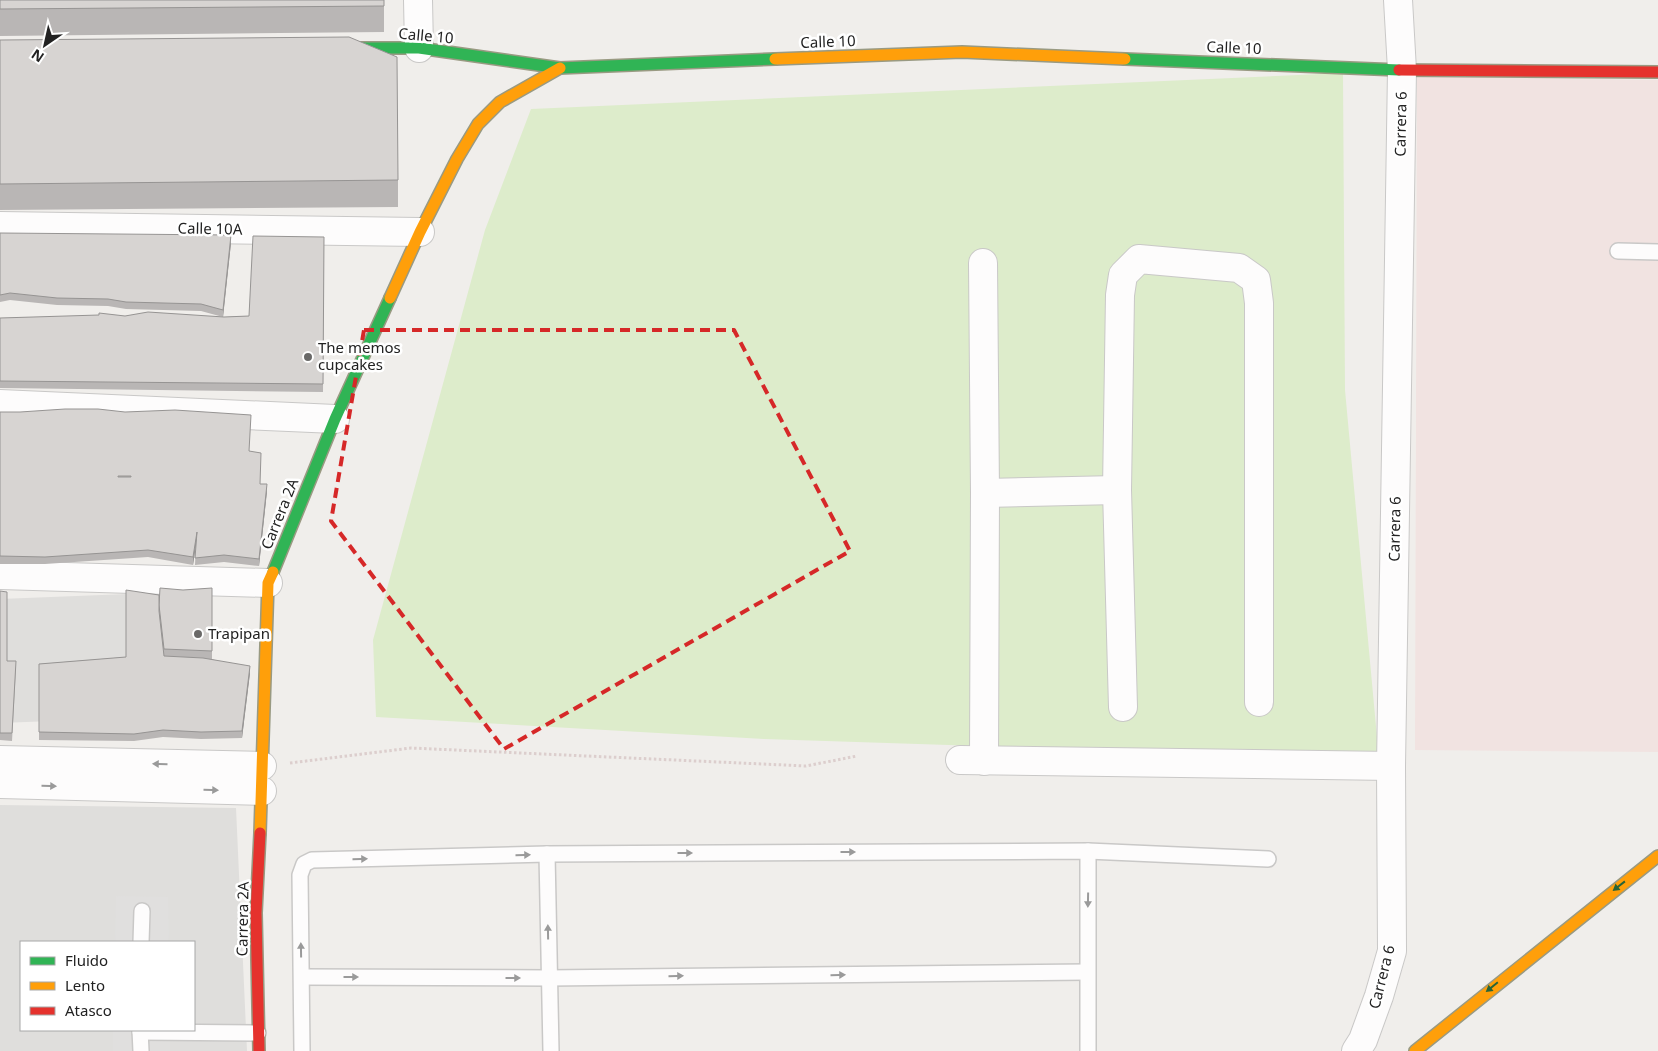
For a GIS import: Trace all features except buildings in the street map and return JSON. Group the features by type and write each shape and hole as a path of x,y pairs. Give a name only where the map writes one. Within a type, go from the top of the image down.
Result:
{"main road":[{"name":"Calle 10","path":"328,48 419,48 560,68 646,63 962,52 1402,70 1658,72"},
{"name":"Carrera 2A","path":"259,1051 256,913 268,583 335,419 420,232 457,159 478,124 500,102 560,68"},
{"path":"1415,1051 1519,965 1658,856"}],"street":[{"path":"418,0 419,48"},
{"name":"Carrera 6","path":"1356,1051 1379,996 1392,951 1391,766 1402,70 1398,0"},
{"name":"Calle 10A","path":"0,226 420,232"},
{"path":"1122,707 1117,490 1120,295 1123,274 1139,259 1239,268 1256,280 1259,303 1258,702"},
{"path":"983,263 985,492 972,761 1391,766"},
{"path":"0,404 335,419"},
{"path":"985,492 1117,490"},
{"path":"0,575 268,583"},
{"path":"0,760 262,779"},
{"path":"0,784 262,779"}],"lane":[{"path":"1618,251 1658,252"},
{"path":"1088,851 1088,1051"},
{"path":"302,1051 300,875 304,864 312,860 547,854 1088,851 1268,859"},
{"path":"547,854 551,1051"},
{"path":"141,941 142,911"},
{"path":"302,977 549,978 1087,972"},
{"path":"141,1051 140,1031 258,1032"}],"path":[{"path":"262,779 411,748 806,766 857,756"}],"highlighted area":[{"path":"364,330 734,330 850,551 504,749 331,521"}],"shaded area":[{"path":"1417,76 1658,80 1658,752 1415,750"},
{"path":"204,591 210,715 0,723 0,599"},
{"path":"0,805 236,808 247,1051 0,1051"},
{"path":"116,896 168,897 169,941 115,941"},
{"path":"113,1031 170,1031 170,1051 113,1051"}],"green space":[{"path":"1343,73 1345,390 1379,759 764,739 376,717 373,640 485,230 531,109"}],"traffic: fast":[{"path":"339,48 419,48 560,68 775,59"},
{"path":"1125,59 1399,70"},
{"path":"273,572 335,419 390,298"}],"traffic: slow":[{"path":"775,59 962,52 1125,59"},
{"path":"390,298 420,232 457,159 478,124 500,102 560,68"},
{"path":"260,833 268,583 273,572"},
{"path":"1415,1051 1658,856"}],"traffic: jam":[{"path":"1399,70 1658,72"},
{"path":"259,1051 256,913 260,833"}],"place":[{"name":"The memos cupcakes","path":"308,357"},
{"name":"Trapipan","path":"198,634"}]}
